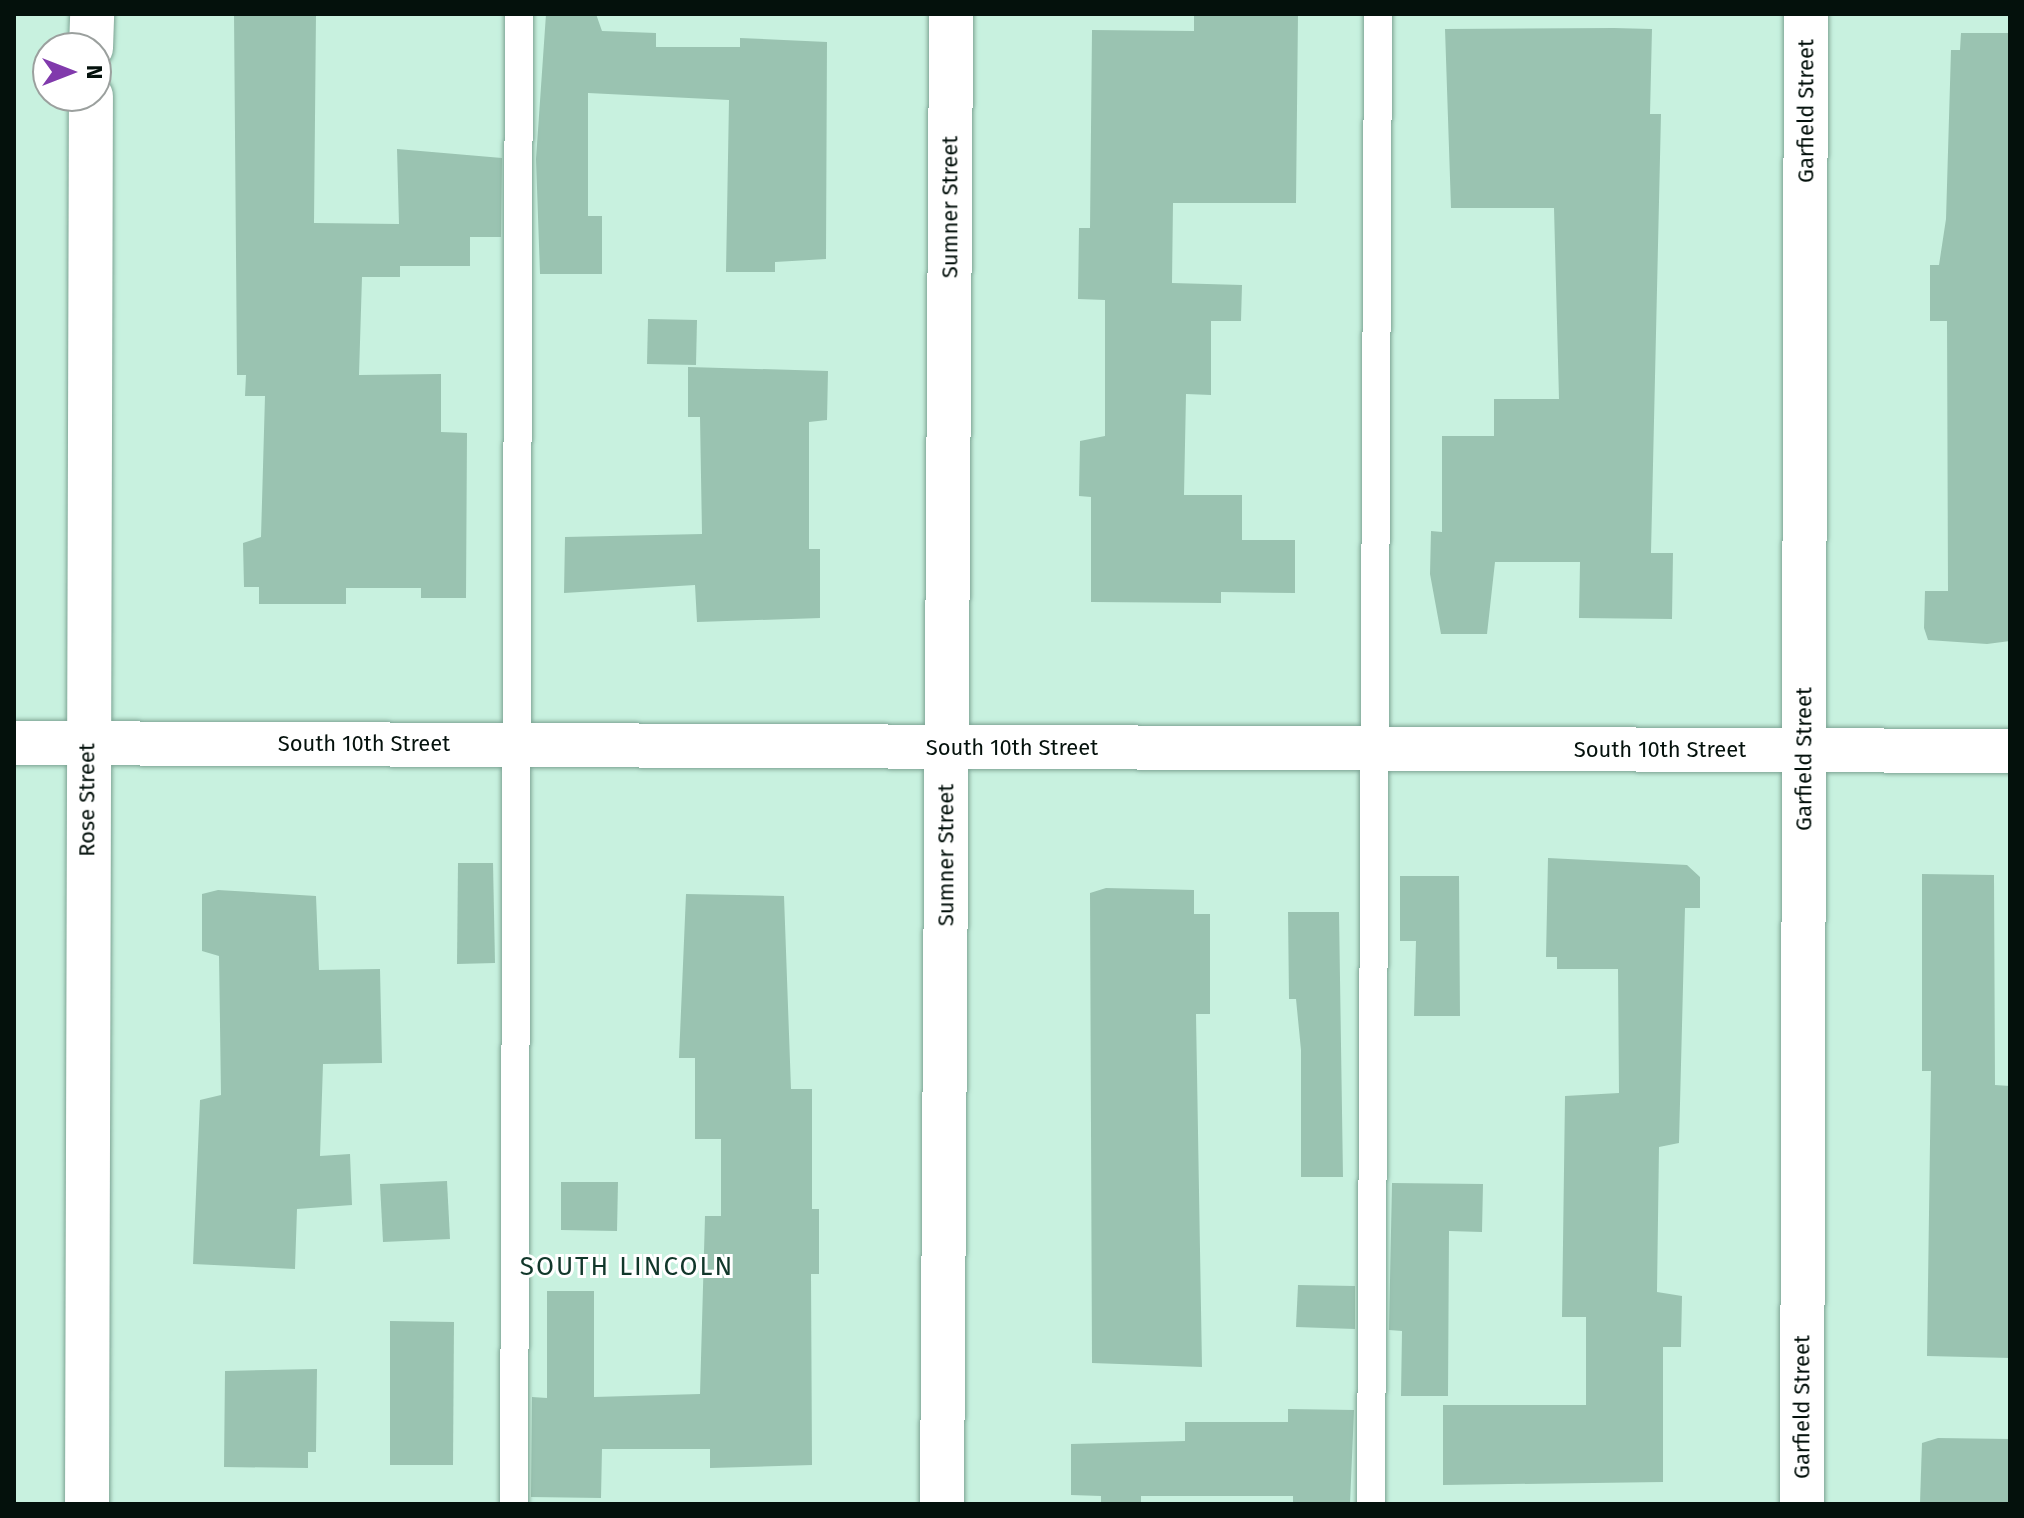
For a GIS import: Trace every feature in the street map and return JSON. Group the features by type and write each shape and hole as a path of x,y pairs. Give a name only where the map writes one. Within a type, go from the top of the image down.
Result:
{"street":[{"name":"Sumner Street","path":"942,1504 951,14"},
{"name":"Garfield Street","path":"1802,1504 1806,14"},
{"name":"Rose Street","path":"87,1504 91,112"},
{"name":"South 10th Street","path":"14,743 2010,751"}],"lane":[{"path":"514,1504 519,745 519,14"},
{"path":"1371,1504 1378,14"}],"building":[{"path":"234,14 316,14 314,223 399,224 397,149 502,158 501,237 470,237 470,266 400,266 400,277 362,277 359,375 441,374 441,432 467,433 466,598 421,598 421,588 346,588 346,604 259,604 259,587 244,587 243,543 261,537 265,396 245,396 246,375 237,375"},
{"path":"546,14 596,14 602,31 656,33 656,47 740,47 740,38 827,42 826,259 775,262 775,272 726,272 729,100 588,93 588,216 602,216 602,274 540,274 536,159"},
{"path":"1194,14 1298,14 1296,203 1173,203 1172,283 1242,285 1241,321 1211,321 1211,395 1186,394 1184,495 1242,495 1242,540 1295,540 1295,593 1221,592 1221,603 1091,602 1091,497 1079,496 1080,441 1105,436 1105,300 1078,299 1079,228 1090,228 1092,30 1194,31"},
{"path":"1445,29 1652,29 1650,114 1661,114 1651,553 1673,553 1672,619 1579,618 1580,562 1495,562 1487,634 1441,634 1430,574 1431,531 1442,532 1442,436 1494,436 1494,399 1559,399 1554,208 1451,208"},
{"path":"1961,33 2010,33 2010,641 1987,644 1928,640 1924,628 1925,591 1948,591 1947,321 1930,321 1930,265 1939,265 1946,219 1951,50 1960,50"},
{"path":"648,319 697,320 696,365 647,364"},
{"path":"688,367 828,371 827,420 809,422 809,549 820,549 820,618 697,622 695,585 564,593 565,537 702,534 700,417 688,417"},
{"path":"1548,858 1687,865 1700,877 1700,908 1685,908 1679,1143 1659,1147 1657,1292 1682,1296 1681,1347 1663,1347 1663,1482 1443,1485 1443,1405 1586,1405 1586,1317 1562,1317 1565,1096 1619,1093 1618,969 1557,969 1557,957 1546,957"},
{"path":"458,863 493,863 495,963 457,964"},
{"path":"1922,874 1994,875 1995,1085 2010,1086 2010,1358 1927,1356 1931,1071 1922,1071"},
{"path":"1400,876 1459,876 1460,1016 1414,1016 1416,941 1400,941"},
{"path":"1106,888 1194,890 1194,914 1210,914 1210,1014 1196,1014 1202,1367 1092,1363 1090,893"},
{"path":"218,890 316,896 319,970 380,969 382,1063 323,1064 320,1156 350,1154 352,1205 297,1209 295,1269 193,1264 200,1100 221,1095 219,956 202,951 202,894"},
{"path":"686,894 784,896 791,1089 812,1089 812,1209 819,1209 819,1274 811,1274 812,1465 710,1468 710,1449 602,1449 601,1498 531,1497 532,1397 547,1398 547,1291 594,1291 594,1397 700,1394 705,1216 721,1216 721,1139 695,1139 695,1058 679,1058"},
{"path":"1288,912 1339,912 1343,1177 1301,1177 1301,1050 1296,999 1289,999"},
{"path":"447,1181 450,1239 383,1242 380,1184"},
{"path":"561,1182 618,1182 617,1231 561,1230"},
{"path":"1392,1183 1483,1184 1482,1232 1449,1231 1448,1396 1401,1396 1402,1331 1389,1330"},
{"path":"1298,1285 1355,1286 1355,1329 1296,1327"},
{"path":"390,1321 454,1322 453,1465 390,1465"},
{"path":"317,1369 316,1452 308,1452 308,1468 224,1467 225,1371"},
{"path":"1288,1409 1354,1410 1350,1504 1293,1504 1293,1496 1141,1496 1141,1504 1101,1504 1101,1496 1071,1495 1071,1444 1185,1441 1185,1422 1288,1422"},
{"path":"1938,1438 2010,1439 2009,1504 1920,1503 1922,1443"}],"district":[{"name":"SOUTH LINCOLN","path":"627,1267"}]}
